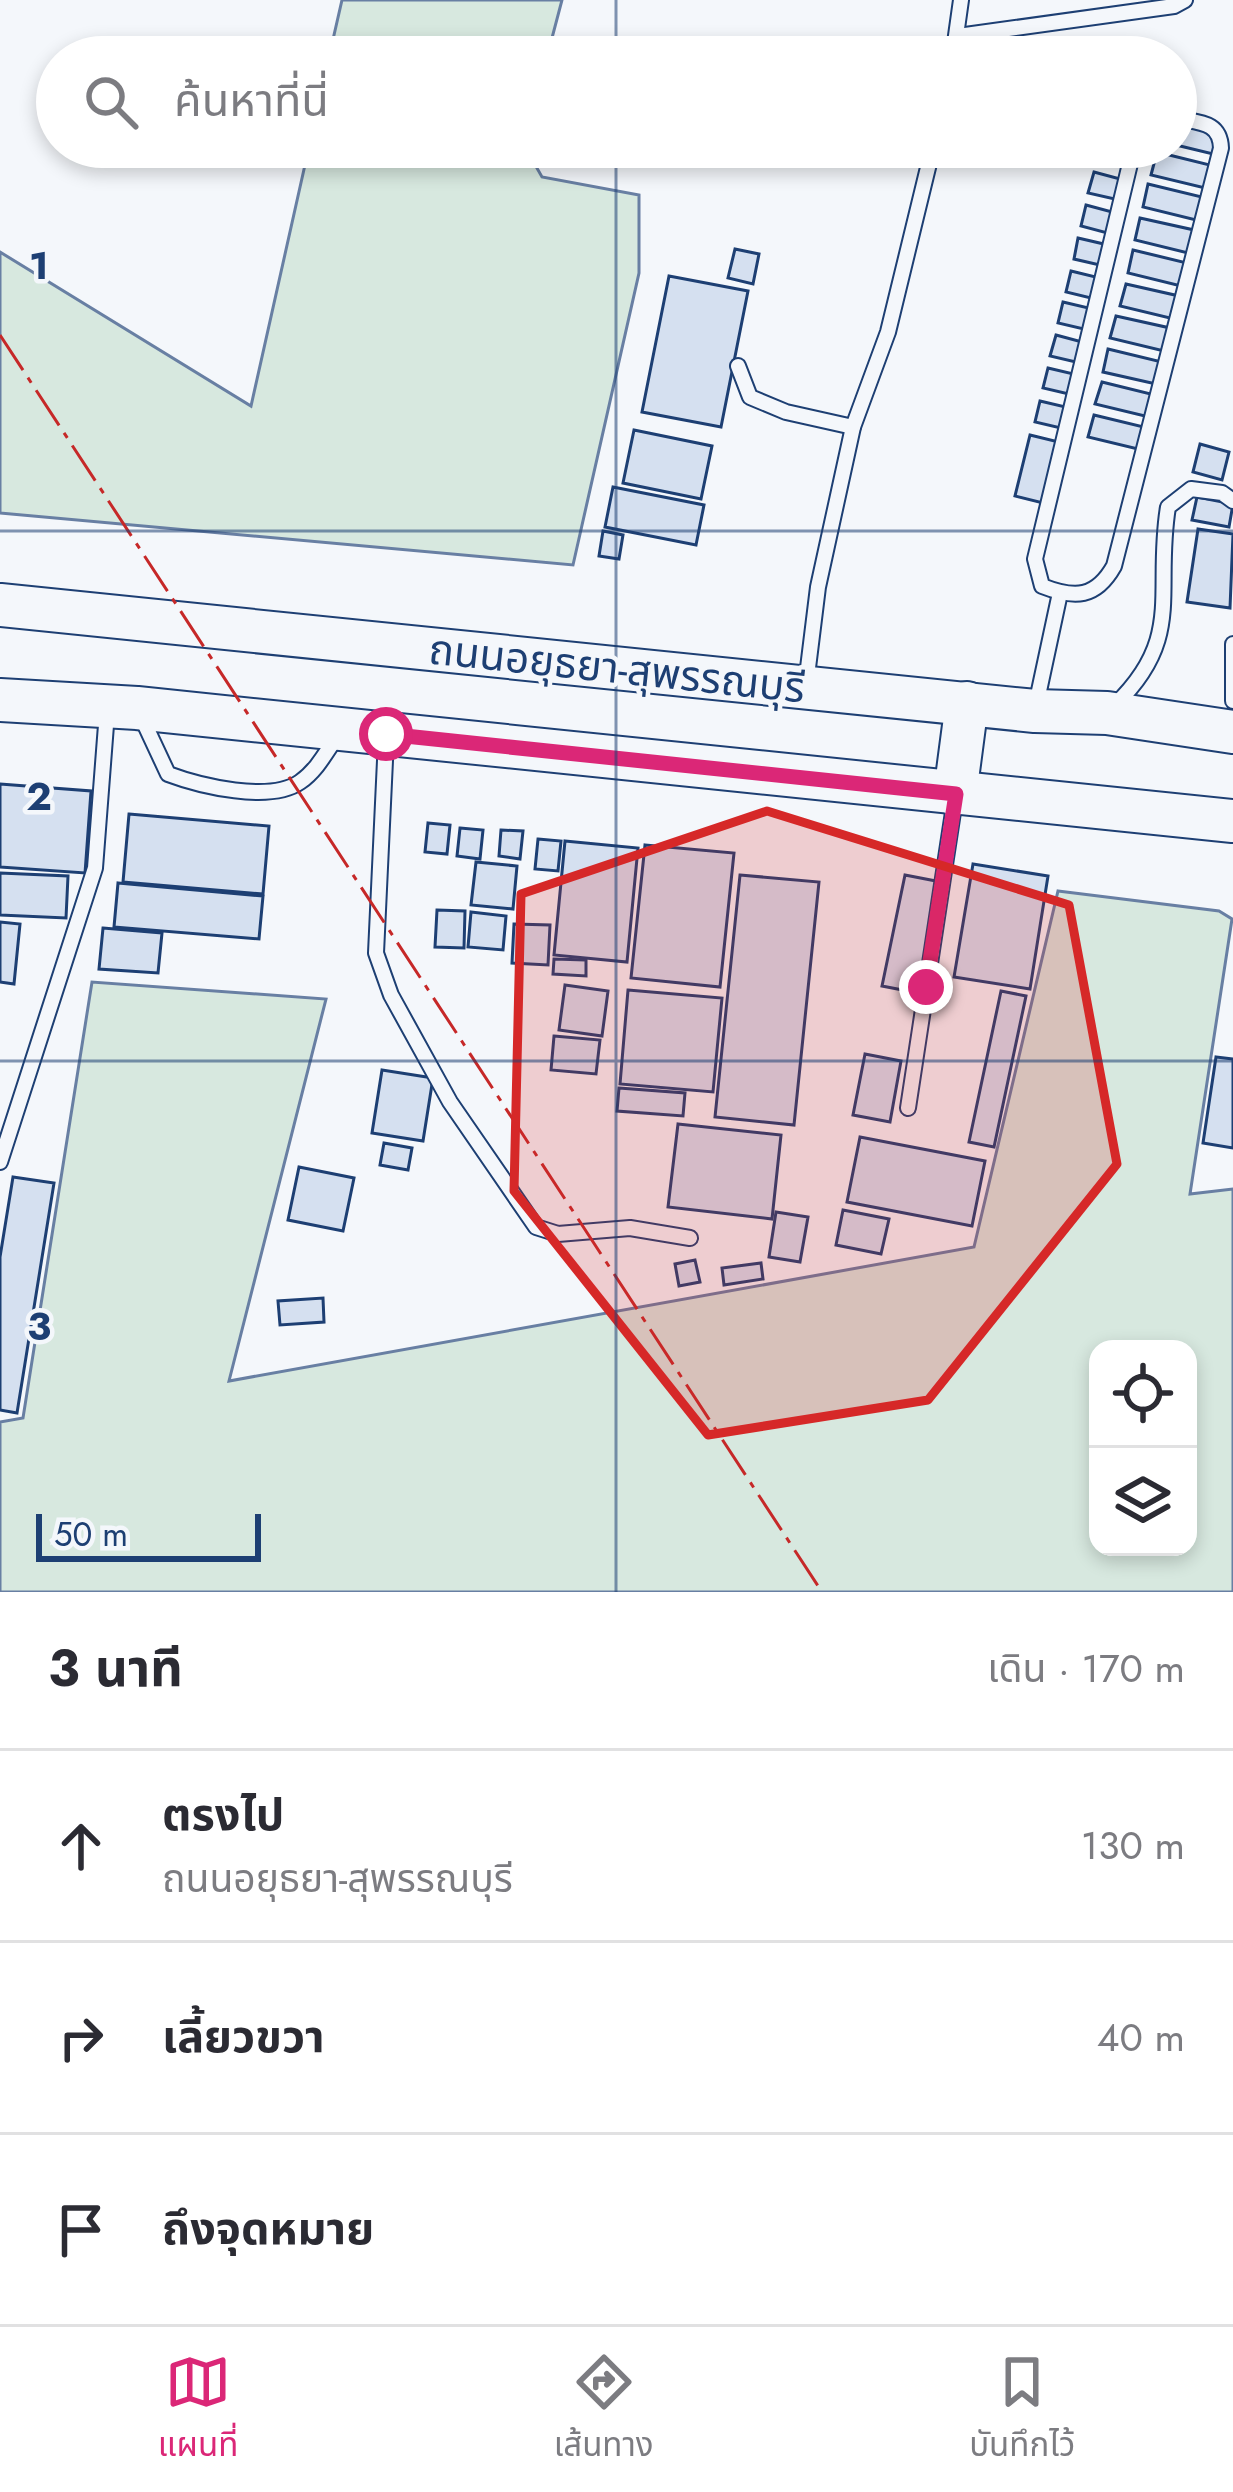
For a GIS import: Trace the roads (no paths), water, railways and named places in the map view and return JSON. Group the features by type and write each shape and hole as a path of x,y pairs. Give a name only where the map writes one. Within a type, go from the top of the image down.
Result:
{"main road":[{"name":"ถนนอยุธยา-สุพรรณบุรี","path":"0,605 1035,711 1107,712 1233,732"},
{"path":"0,700 122,707 1233,821"},
{"path":"956,794 967,703"}],"lane":[{"path":"961,0 958,36 1174,7 1185,0"},
{"path":"1130,168 1035,559 1042,586 1060,593 1084,596 1103,584 1114,566 1222,148 1219,130 1197,122"},
{"path":"806,688 818,587 853,427 888,332 928,168"},
{"path":"738,366 750,398 786,412 853,427"},
{"path":"1107,712 1140,680 1162,633 1168,507 1191,489 1222,494 1233,501"},
{"path":"1035,711 1060,593"},
{"path":"1233,644 1233,701"},
{"path":"122,707 168,774 189,782 271,791 296,786 314,770 342,729"},
{"path":"0,1162 95,868 122,707"},
{"path":"386,734 376,953 391,995 450,1102 536,1227 558,1234 630,1228 690,1238"},
{"path":"908,1108 956,794"}]}
